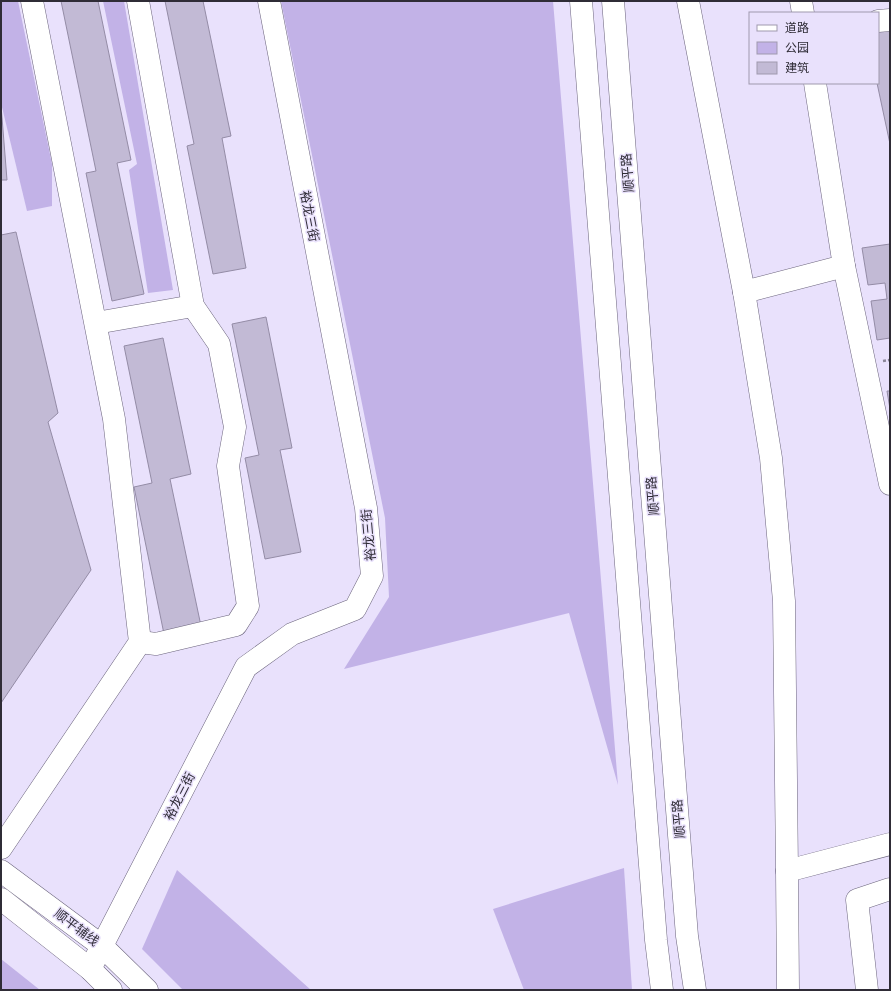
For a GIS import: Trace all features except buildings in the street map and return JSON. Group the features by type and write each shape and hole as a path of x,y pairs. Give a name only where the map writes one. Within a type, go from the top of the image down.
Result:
{"street":[{"path":"1,848 140,642 114,419 32,1"},
{"path":"138,1 193,306 219,344 235,427 228,466 248,606 236,625 156,644 140,642"},
{"name":"裕龙三街","path":"90,970 246,667 292,634 355,609 372,576 366,508 269,1"},
{"path":"581,1 656,940 662,990"},
{"name":"顺平路","path":"613,1 687,936 695,990"},
{"path":"688,1 744,292 770,458 784,601 788,990"},
{"path":"801,1 803,12"},
{"path":"879,21 890,20"},
{"path":"814,84 844,266 890,484"},
{"path":"744,292 844,266"},
{"path":"96,323 193,306"},
{"path":"787,871 890,844"},
{"name":"顺平辅线","path":"1,872 102,946 147,990"},
{"path":"867,990 857,900 890,889"},
{"name":"顺平辅线","path":"1,898 90,970 111,990"}],"green space":[{"path":"1,1 18,1 52,164 52,206 27,211 1,103"},
{"path":"103,1 124,1 173,290 148,293 129,170 137,164"},
{"path":"281,1 553,1 618,785 569,613 344,669 389,597 385,518"},
{"path":"624,868 632,990 524,990 493,909"},
{"path":"177,870 311,990 183,990 142,949"},
{"path":"1,959 40,990 1,990"}]}
